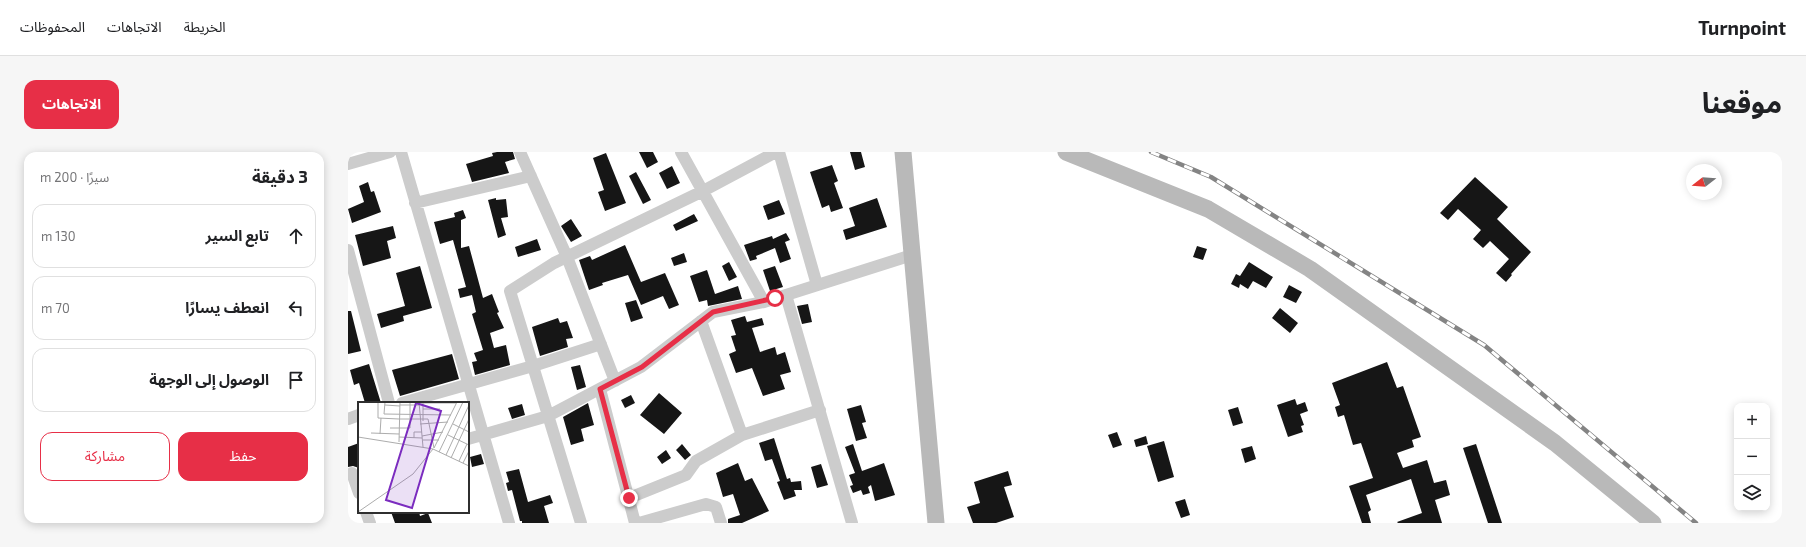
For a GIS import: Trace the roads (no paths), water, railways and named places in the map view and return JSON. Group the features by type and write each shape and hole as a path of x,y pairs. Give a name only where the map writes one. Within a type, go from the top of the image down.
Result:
{"main road":[{"path":"903,152 936,523"},
{"path":"1066,152 1208,210 1310,269 1554,443 1653,523"}],"street":[{"path":"348,164 390,152"},
{"path":"401,152 509,523"},
{"path":"520,152 567,257 615,381"},
{"path":"681,152 764,302"},
{"path":"581,523 510,291 554,263 703,191 776,152"},
{"path":"779,152 817,285"},
{"path":"416,203 531,176"},
{"path":"348,250 389,402"},
{"path":"469,439 548,416 642,367 713,312 764,302 912,255"},
{"path":"786,295 852,523"},
{"path":"701,321 742,435"},
{"path":"405,402 533,366 601,344"},
{"path":"600,389 635,523"},
{"path":"629,498 686,475 696,461 742,435 820,410"},
{"path":"348,419 358,415"},
{"path":"353,472 358,490"},
{"path":"638,523 706,504 716,507 721,523"},
{"path":"366,513 370,523"}],"railway":[{"path":"1151,152 1211,177 1484,345 1696,523"}]}
